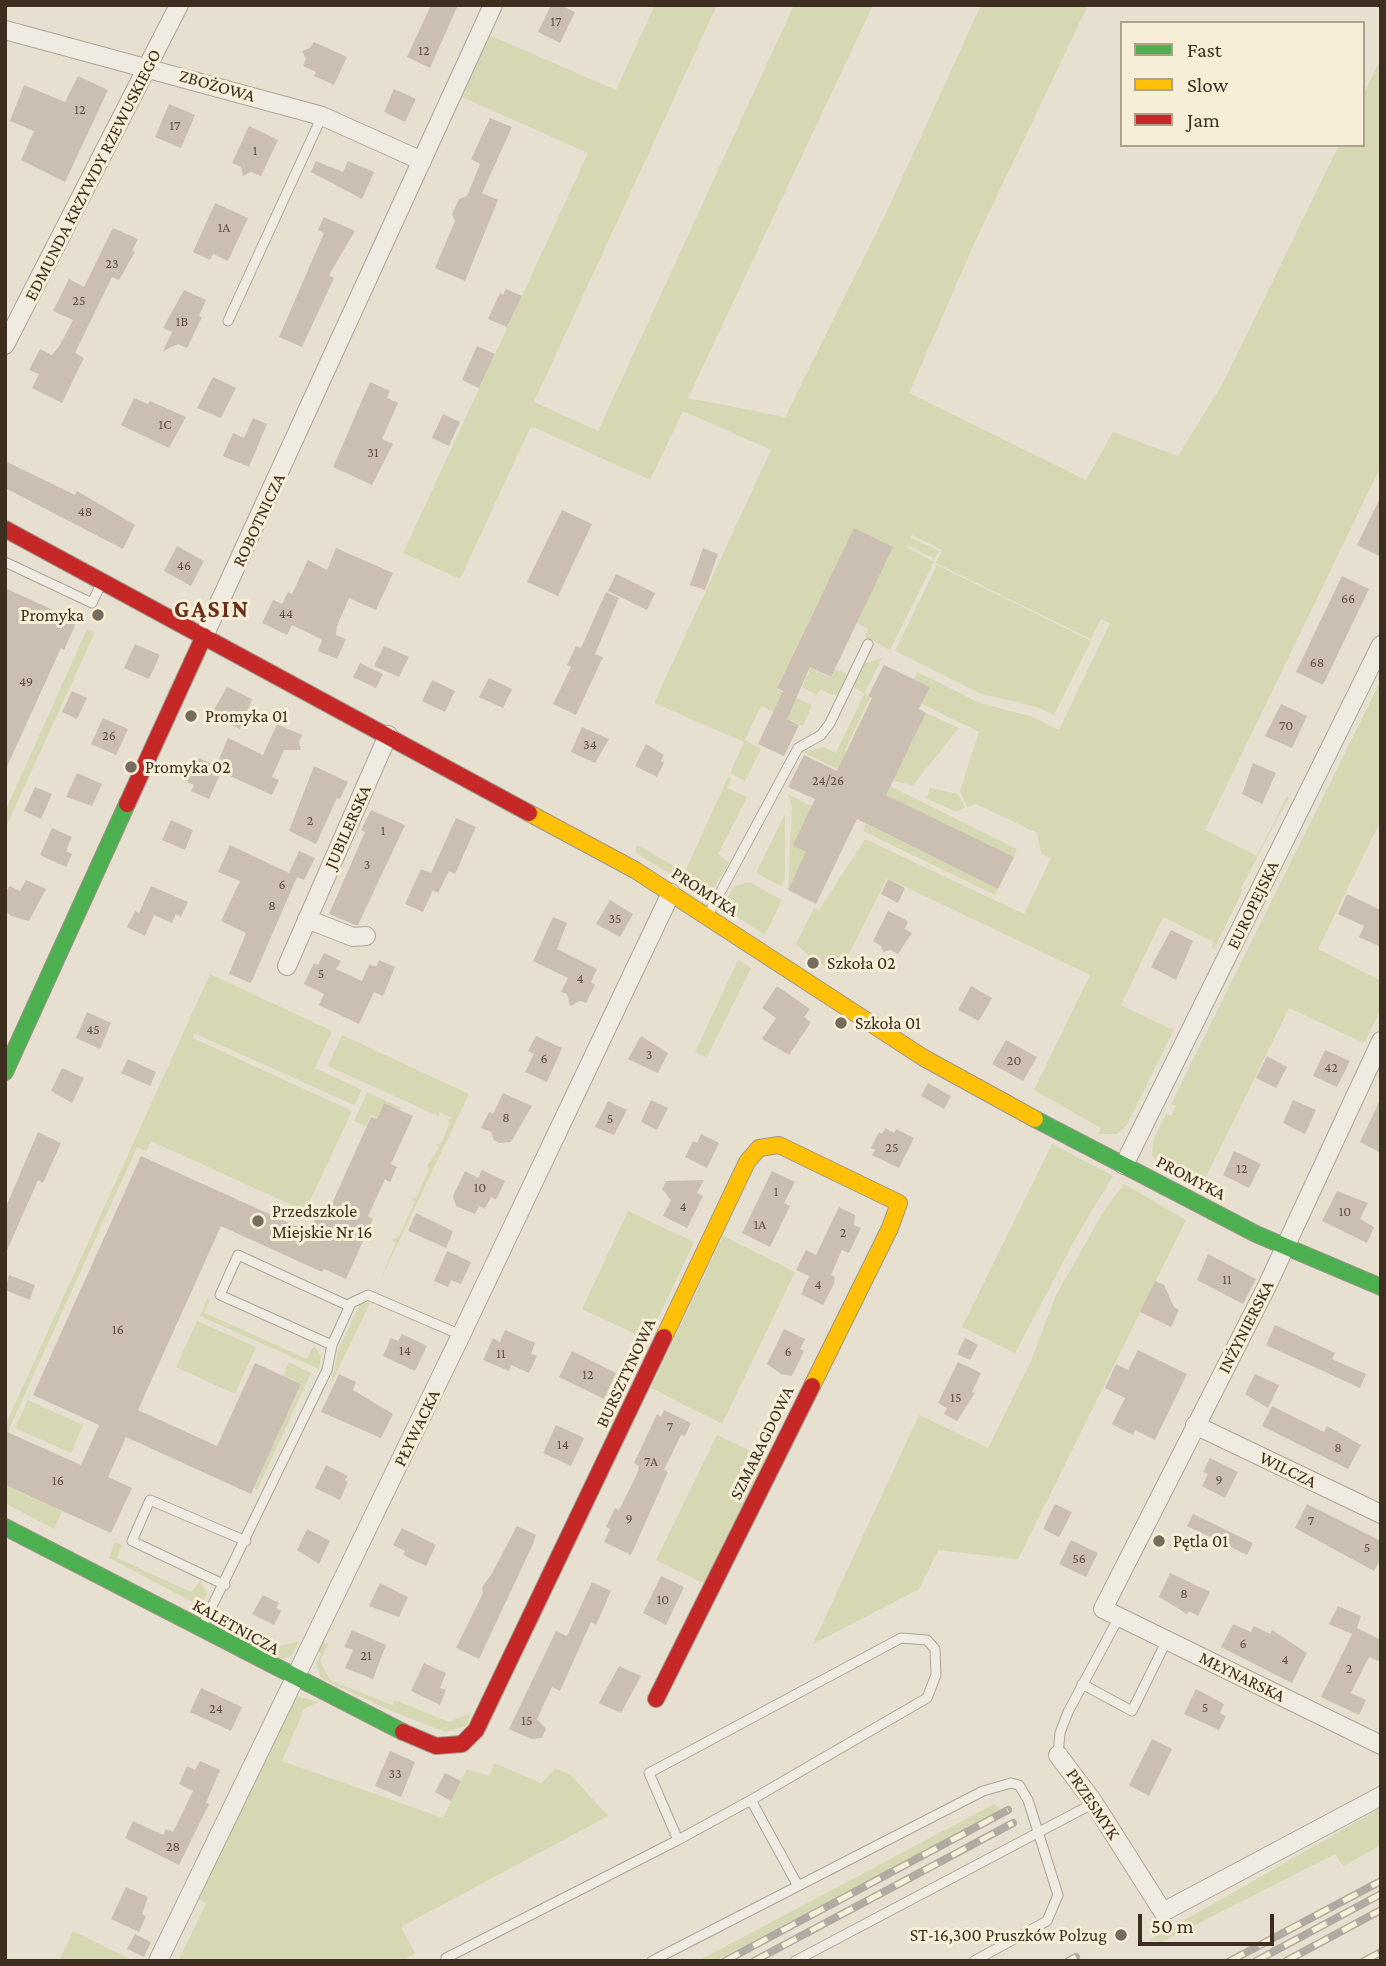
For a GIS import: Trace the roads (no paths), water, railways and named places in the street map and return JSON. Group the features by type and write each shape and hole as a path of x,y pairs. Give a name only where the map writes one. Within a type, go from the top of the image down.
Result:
{"street":[{"name":"EDMUNDA KRZYWDY RZEWUSKIEGO","path":"5,345 179,5"},
{"name":"ROBOTNICZA","path":"5,1072 493,5"},
{"name":"ZBOŻOWA","path":"5,30 321,116 422,161"},
{"name":"PROMYKA","path":"5,529 388,735 671,893 924,1058 1285,1248 1381,1287"},
{"name":"EUROPEJSKA","path":"1124,1165 1381,645"},
{"name":"JUBILERSKA","path":"287,966 388,735"},
{"name":"PŁYWACKA","path":"158,1961 671,893"},
{"path":"307,919 352,937 366,936"},
{"name":"INŻYNIERSKA","path":"1111,1613 1195,1425 1285,1248 1381,1041"},
{"name":"BURSZTYNOWA","path":"454,1746 470,1738 485,1714 752,1154 759,1148 779,1144 898,1203"},
{"name":"SZMARAGDOWA","path":"656,1699 890,1228 898,1203"},
{"name":"WILCZA","path":"1195,1425 1381,1514"},
{"name":"KALETNICZA","path":"5,1527 294,1680 388,1726 436,1746 454,1746"},
{"name":"MŁYNARSKA","path":"1111,1613 1381,1745"},
{"name":"PRZESMYK","path":"1058,1755 1094,1803 1163,1912 1381,1796"}],"lane":[{"path":"228,321 321,116"},
{"path":"5,562 92,603 103,580"},
{"path":"707,916 735,869 798,748 821,735 830,723 868,644"},
{"path":"332,1345 220,1295 238,1255 349,1306"},
{"path":"201,1630 225,1586 327,1370 332,1345 349,1306 357,1297 368,1295 461,1335"},
{"path":"225,1586 132,1541 150,1500 246,1541"},
{"name":"PRZESMYK","path":"1058,1755 1060,1733 1111,1613"},
{"path":"446,1961 446,1958 678,1839 751,1800 928,1698 936,1675 935,1649 928,1640 901,1638 649,1773 678,1839"},
{"path":"1082,1684 1132,1711 1167,1640"},
{"path":"652,1961 997,1785 1011,1783 1019,1786 1028,1800 1041,1833 1058,1895 1054,1910 1047,1921 974,1961"},
{"path":"751,1800 799,1886"},
{"path":"795,1961 1094,1803"}],"railway":[{"path":"725,1961 1008,1810"},
{"path":"754,1961 1013,1823"},
{"path":"1230,1961 1381,1881"},
{"path":"1256,1961 1381,1894"},
{"path":"1286,1961 1381,1910"},
{"path":"1364,1961 1381,1952"},
{"path":"1068,1961 1076,1957"}],"place":[{"name":"Promyka","path":"98,615"},
{"name":"Promyka 01","path":"191,716"},
{"name":"Promyka 02","path":"131,767"},
{"name":"Szkoła 02","path":"813,963"},
{"name":"Szkoła 01","path":"841,1023"},
{"name":"Przedszkole Miejskie Nr 16","path":"258,1221"},
{"name":"Pętla 01","path":"1159,1541"},
{"name":"ST-16,300 Pruszków Polzug","path":"1121,1935"}],"district":[{"name":"GĄSIN","path":"212,610"}]}
